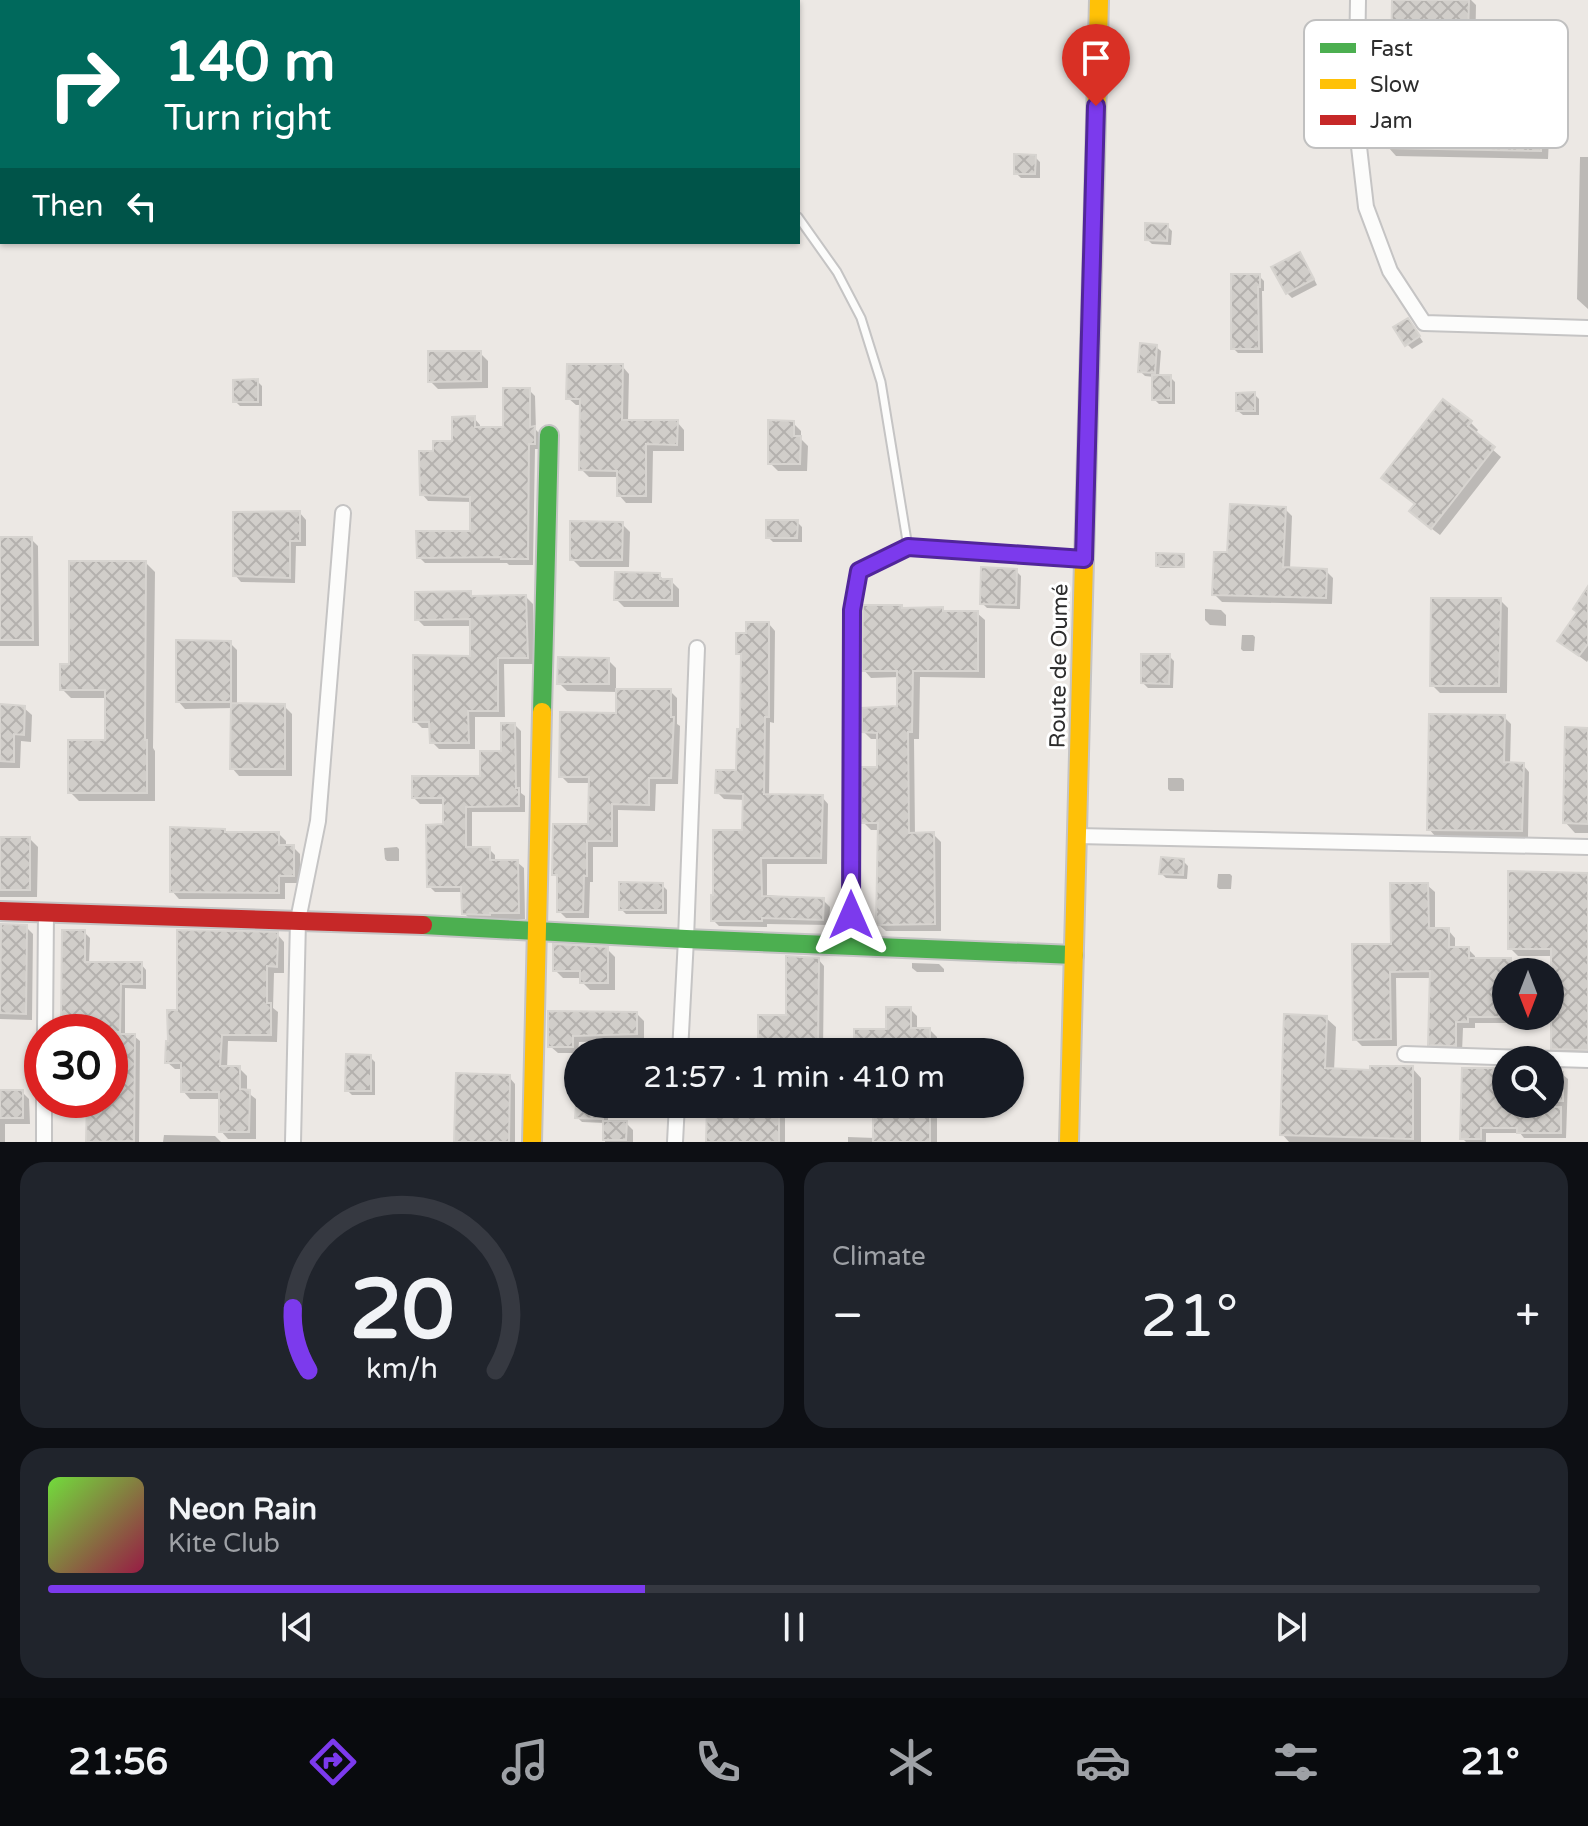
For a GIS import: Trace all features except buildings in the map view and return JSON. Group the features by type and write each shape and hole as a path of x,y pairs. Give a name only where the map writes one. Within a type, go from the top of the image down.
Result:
{"street":[{"name":"Route de Oumé","path":"1069,1142 1099,0"},
{"path":"1358,0 1358,20"},
{"path":"1359,148 1366,207 1390,271 1424,323 1588,328"},
{"path":"532,1142 549,435"},
{"path":"293,1142 298,920 318,821 343,513"},
{"path":"851,946 852,610 859,571 908,547 1084,559"},
{"path":"681,1038 697,648"},
{"path":"1077,836 1588,847"},
{"path":"0,911 298,920 1074,955"},
{"path":"45,1014 46,913"},
{"path":"1405,1054 1588,1060"},
{"path":"44,1118 44,1142"},
{"path":"675,1142 676,1118"}],"lane":[{"path":"800,220 837,272 861,318 881,382 908,547"}],"traffic: fast":[{"path":"542,712 549,435"},
{"path":"423,925 1074,955"}],"traffic: slow":[{"path":"1093,239 1099,0"},
{"path":"1069,1142 1084,560"},
{"path":"532,1142 542,712"}],"traffic: jam":[{"path":"1084,560 1093,239"},
{"path":"0,911 423,925"}],"route":[{"path":"851,915 852,610 859,571 908,547 1084,559 1096,106"}]}
